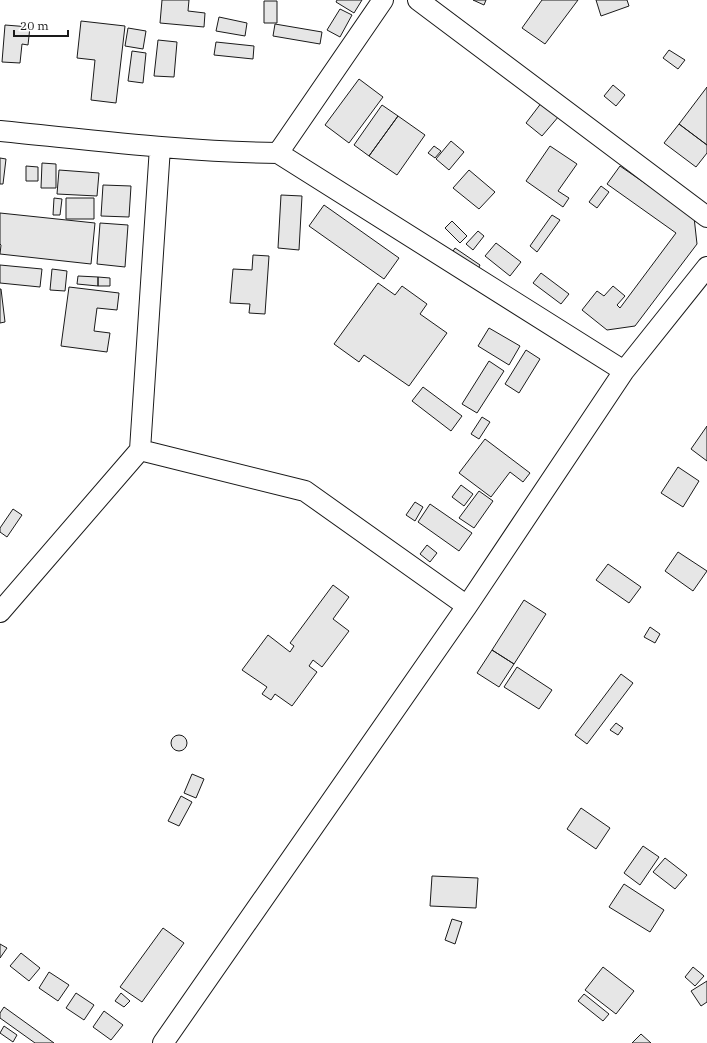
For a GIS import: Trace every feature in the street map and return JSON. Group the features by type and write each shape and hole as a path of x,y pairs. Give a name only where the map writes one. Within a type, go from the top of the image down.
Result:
{"street":[{"path":"278,153 383,0"},
{"path":"418,0 707,217"},
{"path":"0,131 160,147 248,153 278,153 624,371"},
{"path":"0,612 140,450 160,147"},
{"path":"163,1043 466,606 624,371 707,267"},
{"path":"140,450 305,491 466,606"}],"building":[{"path":"162,0 189,0 188,11 205,13 204,27 160,23"},
{"path":"337,0 362,0 354,13 336,2"},
{"path":"473,0 486,0 484,5"},
{"path":"542,0 578,0 545,44 522,28"},
{"path":"596,0 627,0 629,6 601,16"},
{"path":"264,1 277,1 277,23 264,23"},
{"path":"340,9 352,15 340,37 327,30"},
{"path":"219,17 247,23 245,36 216,31"},
{"path":"81,21 125,26 116,103 91,100 95,60 77,58"},
{"path":"275,24 322,32 320,44 273,36"},
{"path":"5,25 30,27 28,45 22,44 20,63 2,62"},
{"path":"128,28 146,31 143,49 125,46"},
{"path":"158,40 177,42 174,77 154,76"},
{"path":"216,42 254,46 253,59 214,55"},
{"path":"669,50 685,60 678,69 663,58"},
{"path":"132,51 146,53 143,83 128,81"},
{"path":"359,79 383,97 349,143 325,125"},
{"path":"613,85 625,95 616,106 604,96"},
{"path":"707,87 707,145 679,124"},
{"path":"542,102 559,116 542,136 526,123"},
{"path":"382,105 398,116 369,156 354,145"},
{"path":"398,116 425,135 397,175 369,156"},
{"path":"679,124 707,145 707,153 696,167 664,143"},
{"path":"451,141 464,152 449,170 436,159"},
{"path":"434,146 441,151 435,158 428,153"},
{"path":"550,146 577,164 558,191 569,198 563,207 526,181"},
{"path":"0,158 6,159 3,184 0,184"},
{"path":"42,163 56,164 56,188 41,188"},
{"path":"26,166 38,167 38,181 26,181"},
{"path":"620,166 694,217 697,244 635,326 607,330 582,310 597,291 604,296 613,286 625,296 617,305 620,308 676,233 607,184"},
{"path":"59,170 99,173 97,196 57,194"},
{"path":"469,170 495,192 479,209 453,188"},
{"path":"103,185 131,186 129,217 101,216"},
{"path":"601,186 609,192 597,208 589,202"},
{"path":"281,195 302,196 299,250 278,248"},
{"path":"54,198 62,199 60,215 53,215"},
{"path":"66,198 94,198 94,219 66,219"},
{"path":"324,205 399,258 384,279 309,226"},
{"path":"0,213 95,223 91,264 0,254"},
{"path":"552,215 560,220 537,252 530,246"},
{"path":"452,221 467,236 460,243 445,228"},
{"path":"100,223 128,225 125,267 97,264"},
{"path":"478,231 484,236 473,250 466,244"},
{"path":"496,243 521,262 510,276 485,256"},
{"path":"455,248 480,265 477,271 452,253"},
{"path":"253,255 269,256 265,314 249,313 250,304 230,303 233,269 252,270"},
{"path":"0,265 42,269 40,287 0,283"},
{"path":"52,269 67,271 65,291 50,290"},
{"path":"541,273 569,294 561,304 533,283"},
{"path":"78,276 98,277 98,286 77,284"},
{"path":"98,277 110,278 110,286 98,286"},
{"path":"378,283 395,295 402,286 427,304 420,314 447,333 409,386 364,355 359,362 334,344"},
{"path":"69,287 119,293 117,310 97,308 94,331 110,333 107,352 61,346"},
{"path":"0,289 5,322 0,323"},
{"path":"489,328 520,346 509,365 478,346"},
{"path":"526,350 540,359 519,393 505,384"},
{"path":"489,361 504,371 477,413 462,404"},
{"path":"423,387 462,416 451,431 412,401"},
{"path":"482,417 490,422 479,439 471,434"},
{"path":"707,426 707,461 691,449"},
{"path":"485,439 530,473 523,482 510,472 491,497 459,473"},
{"path":"678,467 699,481 683,507 661,493"},
{"path":"461,485 473,494 464,506 452,497"},
{"path":"479,491 493,501 474,528 459,518"},
{"path":"415,502 423,507 415,521 406,515"},
{"path":"430,504 472,533 459,551 418,522"},
{"path":"13,509 22,515 7,537 0,532 0,528"},
{"path":"427,545 437,553 430,562 420,554"},
{"path":"678,552 707,571 693,591 665,571"},
{"path":"608,564 641,587 629,603 596,580"},
{"path":"333,585 349,597 333,619 349,631 322,667 313,660 309,666 317,672 292,706 275,694 271,700 262,694 267,687 242,670 268,635 290,652 294,646 290,643"},
{"path":"524,600 546,614 514,664 492,650"},
{"path":"650,627 660,634 655,643 644,637"},
{"path":"492,650 514,664 499,687 477,673"},
{"path":"517,667 552,690 539,709 504,687"},
{"path":"621,674 633,683 587,744 575,735"},
{"path":"616,723 623,728 618,735 610,730"},
{"path":"179,735 185,737 187,743 185,749 179,751 173,749 171,743 173,737"},
{"path":"192,774 204,779 196,798 184,793"},
{"path":"181,796 192,802 179,826 168,821"},
{"path":"581,808 610,828 596,849 567,829"},
{"path":"643,846 659,857 640,885 624,873"},
{"path":"665,858 687,875 675,889 653,872"},
{"path":"432,876 478,878 476,908 430,906"},
{"path":"624,884 664,910 650,932 609,907"},
{"path":"452,919 462,922 455,944 445,940"},
{"path":"163,928 184,943 142,1002 120,987"},
{"path":"0,944 7,948 0,958"},
{"path":"21,953 40,968 29,981 10,966"},
{"path":"603,967 634,991 616,1014 585,990"},
{"path":"693,967 704,976 695,986 685,977"},
{"path":"49,972 69,985 58,1001 39,988"},
{"path":"707,981 707,1002 701,1006 691,991"},
{"path":"76,993 94,1005 84,1020 66,1008"},
{"path":"121,993 130,1001 124,1007 115,1001"},
{"path":"584,994 609,1014 603,1021 578,1001"},
{"path":"4,1007 54,1043 35,1043 0,1018 0,1013"},
{"path":"104,1011 123,1025 111,1040 93,1027"},
{"path":"4,1026 17,1035 13,1042 0,1033"},
{"path":"641,1034 651,1043 632,1043"}]}
